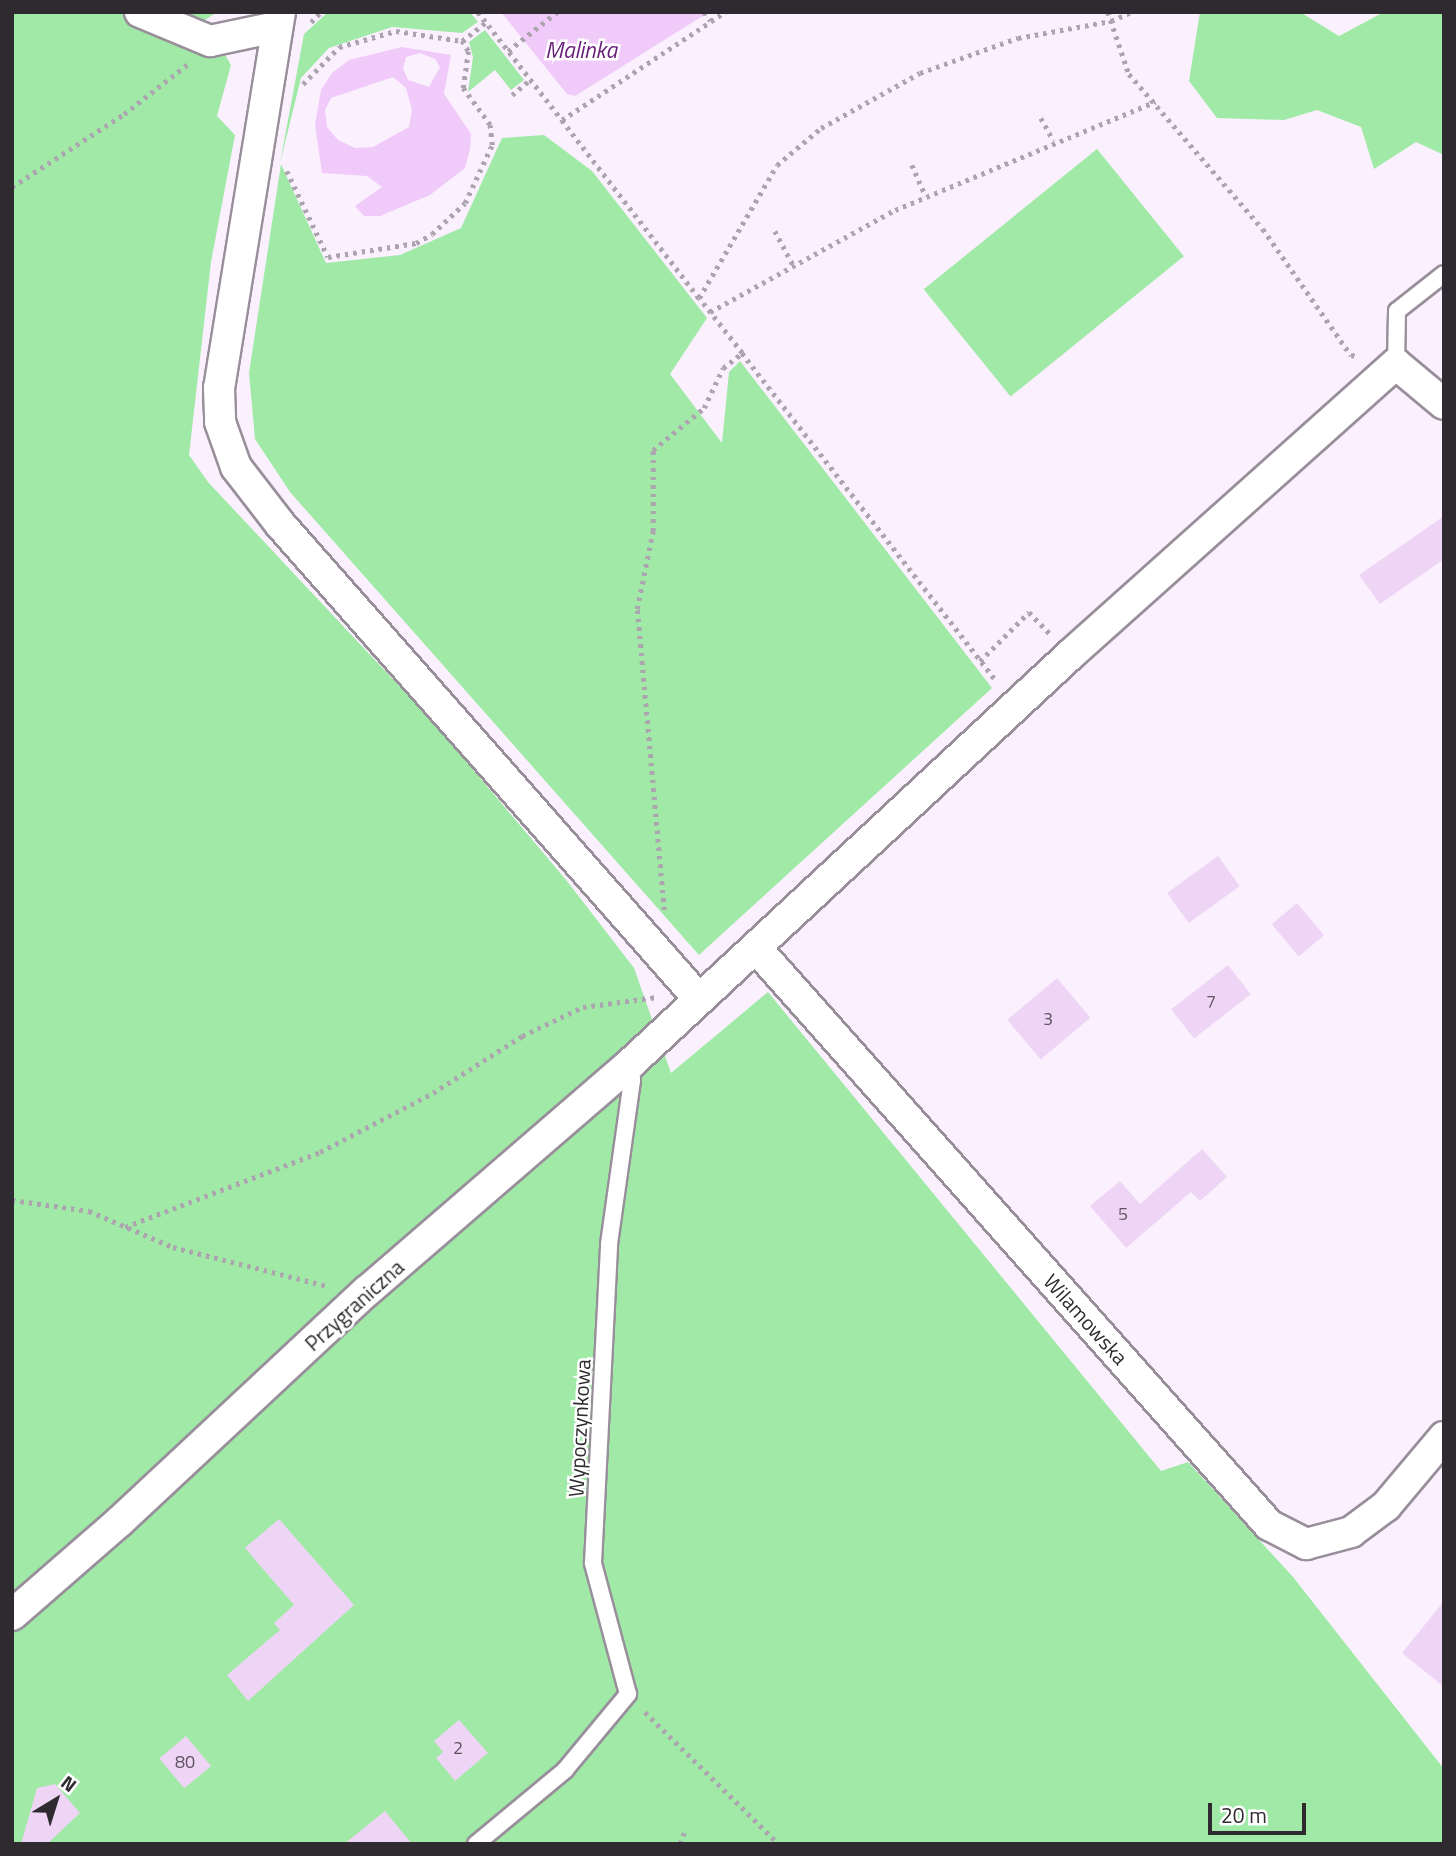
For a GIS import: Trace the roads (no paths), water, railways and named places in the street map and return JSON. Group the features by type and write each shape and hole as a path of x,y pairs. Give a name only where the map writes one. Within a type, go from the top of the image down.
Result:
{"street":[{"path":"140,12 210,41 278,20 219,388 220,422 236,467 279,524 699,999"},
{"path":"1396,364 1444,404"},
{"name":"Przygraniczna","path":"12,1615 119,1522 367,1291 631,1063 1070,655 1396,364"},
{"name":"Wilamowska","path":"756,948 1269,1525 1306,1544 1351,1532 1386,1506 1444,1437"}],"lane":[{"path":"1396,364 1397,311 1444,274"},
{"name":"Wypoczynkowa","path":"475,1844 565,1770 628,1694 593,1563 609,1244 632,1080 631,1063"}],"water":[{"name":"Malinka","path":"501,12 709,12 575,96 567,94"},
{"path":"402,47 451,55 444,94 471,134 465,168 430,195 380,216 364,216 355,206 382,187 367,176 322,173 315,125 321,90 332,73 349,60","holes":["420,53 435,59 440,67 429,87 408,80 403,68 406,57","393,77 406,88 412,110 409,127 373,147 355,148 338,140 327,127 325,110 331,98"]}]}
